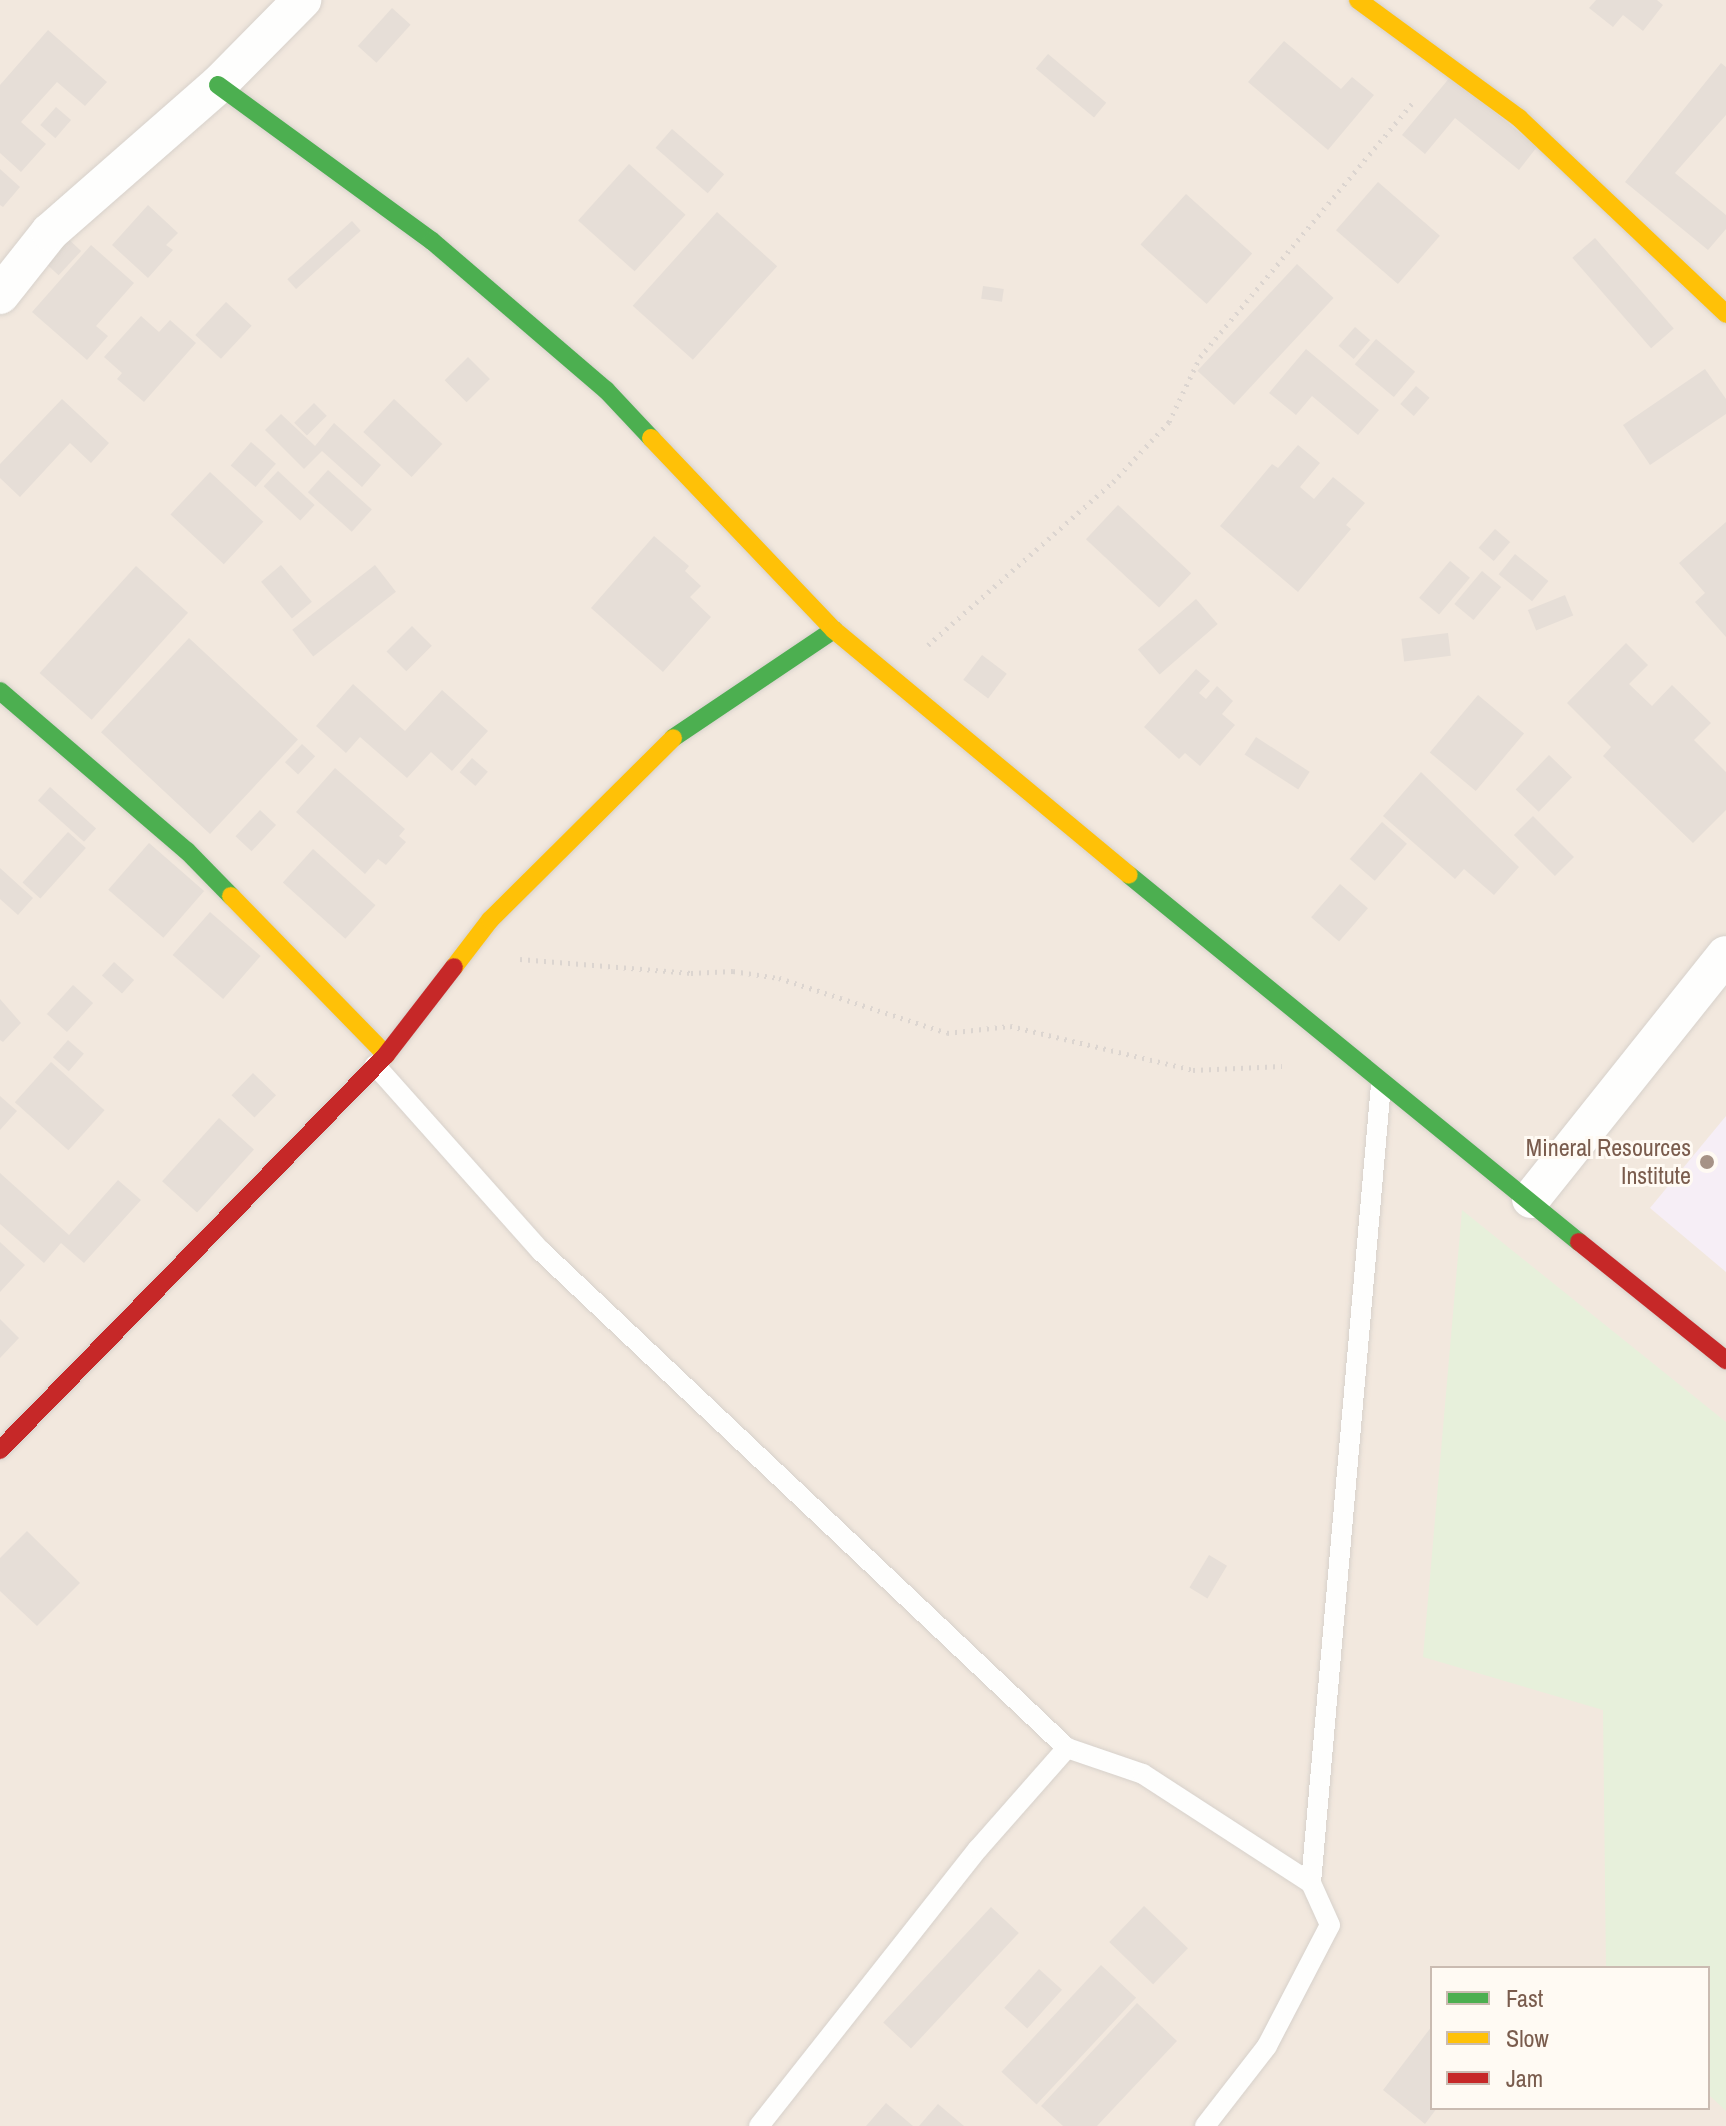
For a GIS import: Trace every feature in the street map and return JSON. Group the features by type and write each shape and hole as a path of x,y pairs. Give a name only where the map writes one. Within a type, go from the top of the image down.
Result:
{"street":[{"path":"0,295 50,232 218,85 302,0"},
{"path":"1358,0 1519,118 1726,314"},
{"path":"218,85 432,241 606,390 834,630 1341,1052 1531,1199 1726,1360"},
{"path":"0,1450 381,1060 465,953 552,857 689,723 834,630"},
{"path":"0,691 187,851 381,1060"},
{"path":"1531,1199 1726,955"}],"lane":[{"path":"381,1060 541,1251 1067,1748 1143,1774 1311,1883"},
{"path":"1205,2126 1267,2046 1330,1925 1311,1883 1381,1084"},
{"path":"759,2126 978,1849 1067,1748"}],"path":[{"path":"891,678 1113,482 1169,422 1200,357 1444,63"},
{"path":"465,953 779,978 947,1033 1010,1026 1193,1070 1304,1064 1341,1052"}],"shaded area":[{"path":"0,0 1726,0 1726,2126 0,2126"},
{"name":"Mineral Resources Institute","path":"1726,1116 1726,1272 1650,1208"}],"green space":[{"path":"1462,1210 1726,1422 1726,2111 1710,2096 1710,1966 1606,1966 1603,1710 1423,1657"}],"building":[{"path":"1596,0 1657,0 1663,5 1643,31 1623,15 1613,27 1589,8"},
{"path":"392,8 411,25 376,63 358,46"},
{"path":"48,30 107,82 85,106 57,82 21,122 46,144 21,172 0,153 0,85"},
{"path":"1284,41 1341,89 1352,77 1374,95 1328,150 1248,82"},
{"path":"1048,54 1106,103 1094,117 1036,69"},
{"path":"1721,63 1726,67 1726,115 1675,173 1726,215 1726,229 1708,250 1625,182"},
{"path":"1451,76 1537,147 1519,170 1455,118 1425,154 1402,135"},
{"path":"56,107 71,120 55,138 40,125"},
{"path":"672,129 724,174 708,193 656,148"},
{"path":"629,164 685,215 635,271 578,220"},
{"path":"0,169 20,187 3,207 0,205"},
{"path":"1378,182 1440,236 1398,284 1336,230"},
{"path":"1186,194 1252,254 1207,304 1140,245"},
{"path":"148,205 178,233 166,245 173,250 148,278 112,245"},
{"path":"717,212 777,266 693,360 633,306"},
{"path":"352,221 361,231 296,289 287,279"},
{"path":"65,236 81,251 59,275 42,260"},
{"path":"1595,238 1674,329 1651,348 1572,258"},
{"path":"91,245 134,283 96,326 108,336 87,360 32,312"},
{"path":"1297,264 1334,298 1234,405 1197,371"},
{"path":"983,286 1004,289 1002,302 981,299"},
{"path":"226,302 252,326 221,359 195,335"},
{"path":"141,316 159,332 170,320 196,343 144,402 117,379 122,373 104,357"},
{"path":"1355,327 1370,340 1354,359 1339,346"},
{"path":"1376,339 1415,372 1394,397 1355,364"},
{"path":"1306,349 1379,410 1358,435 1312,396 1296,415 1269,393"},
{"path":"468,357 490,379 467,402 445,380"},
{"path":"1705,369 1726,399 1726,414 1650,465 1623,425"},
{"path":"1416,386 1430,398 1414,416 1400,404"},
{"path":"62,399 109,443 91,463 70,443 20,497 0,478 0,464"},
{"path":"394,399 442,444 412,477 363,432"},
{"path":"314,403 327,416 307,436 294,423"},
{"path":"281,414 315,446 334,423 381,465 362,487 322,451 304,469 265,430"},
{"path":"251,442 276,464 256,487 231,465"},
{"path":"1298,445 1320,463 1300,487 1314,499 1333,477 1365,503 1346,525 1351,529 1298,592 1220,526 1272,464 1278,468"},
{"path":"328,470 372,509 352,532 308,492"},
{"path":"278,471 315,505 300,520 264,486"},
{"path":"210,472 263,522 224,564 170,514"},
{"path":"1118,505 1191,573 1159,608 1086,539"},
{"path":"1726,522 1726,637 1695,602 1705,593 1679,563"},
{"path":"1495,529 1510,542 1494,561 1479,548"},
{"path":"654,536 689,566 685,571 701,586 690,597 711,617 663,672 591,608"},
{"path":"1515,554 1548,581 1532,601 1499,574"},
{"path":"1450,561 1470,578 1439,614 1419,598"},
{"path":"281,565 312,602 292,618 261,582"},
{"path":"375,565 396,592 313,656 292,630"},
{"path":"136,566 188,613 92,720 40,673"},
{"path":"1482,571 1501,587 1474,620 1454,604"},
{"path":"1565,595 1573,615 1536,630 1528,610"},
{"path":"1196,599 1218,624 1160,674 1138,650"},
{"path":"412,626 432,646 406,671 387,651"},
{"path":"1448,633 1451,656 1404,662 1401,639"},
{"path":"189,638 298,740 210,834 101,732"},
{"path":"1626,643 1648,665 1629,684 1652,706 1672,685 1711,723 1694,740 1726,772 1726,810 1693,843 1603,756 1611,747 1567,703"},
{"path":"982,655 1007,674 988,698 963,680"},
{"path":"1196,669 1210,681 1199,693 1206,699 1217,686 1233,701 1222,714 1235,725 1200,766 1185,753 1179,759 1144,727"},
{"path":"353,684 405,731 442,690 488,731 452,771 431,752 407,778 360,737 346,753 316,726"},
{"path":"1478,695 1524,734 1476,791 1430,752"},
{"path":"1256,737 1310,772 1298,789 1245,755"},
{"path":"302,744 315,756 298,775 285,762"},
{"path":"1549,755 1572,777 1539,812 1516,790"},
{"path":"472,758 488,772 475,786 460,772"},
{"path":"335,768 405,829 399,836 406,842 386,865 378,859 365,874 296,812"},
{"path":"1421,772 1519,867 1494,895 1464,869 1455,879 1383,816"},
{"path":"50,787 96,828 84,842 38,800"},
{"path":"260,810 276,825 252,851 235,836"},
{"path":"1533,816 1574,857 1555,876 1514,835"},
{"path":"1382,822 1407,844 1375,881 1350,859"},
{"path":"68,832 86,848 40,899 22,883"},
{"path":"149,843 204,891 163,938 108,890"},
{"path":"313,849 375,905 345,939 283,882"},
{"path":"0,868 33,898 18,915 0,899"},
{"path":"1340,884 1368,908 1339,941 1311,917"},
{"path":"210,912 261,956 223,999 173,955"},
{"path":"114,962 134,980 122,993 102,975"},
{"path":"73,985 93,1003 67,1032 47,1014"},
{"path":"0,999 21,1023 3,1042 0,1040"},
{"path":"68,1040 84,1054 69,1071 53,1057"},
{"path":"51,1062 105,1110 68,1150 15,1102"},
{"path":"253,1073 276,1095 254,1118 231,1095"},
{"path":"0,1096 17,1111 0,1130"},
{"path":"219,1118 254,1149 197,1213 162,1181"},
{"path":"0,1173 69,1235 118,1180 141,1200 84,1263 61,1243 44,1263 0,1224"},
{"path":"0,1242 25,1265 0,1292"},
{"path":"0,1319 19,1338 0,1358"},
{"path":"27,1531 80,1583 37,1626 0,1591 0,1558"},
{"path":"1209,1555 1227,1566 1207,1598 1189,1588"},
{"path":"1144,1906 1188,1948 1153,1984 1109,1942"},
{"path":"991,1907 1019,1933 911,2048 883,2023"},
{"path":"1101,1965 1136,1998 1037,2105 1001,2072"},
{"path":"1039,1969 1062,1990 1027,2028 1004,2008"},
{"path":"1137,2003 1177,2041 1097,2126 1063,2126 1041,2106"},
{"path":"1430,2029 1430,2110 1436,2110 1425,2124 1383,2090"},
{"path":"886,2103 913,2126 866,2126"},
{"path":"938,2104 964,2126 919,2126"}],"traffic: fast":[{"path":"218,85 432,241 606,390 651,438"},
{"path":"673,738 834,630"},
{"path":"0,691 187,851 231,896"},
{"path":"1129,875 1579,1242"}],"traffic: slow":[{"path":"1358,0 1519,118 1726,314"},
{"path":"651,438 834,630 1129,875"},
{"path":"454,967 490,920 673,738"},
{"path":"231,896 386,1055"}],"traffic: jam":[{"path":"0,1450 386,1055 454,967"},
{"path":"1579,1242 1726,1360"}],"place":[{"name":"Mineral Resources Institute","path":"1707,1162"}]}
